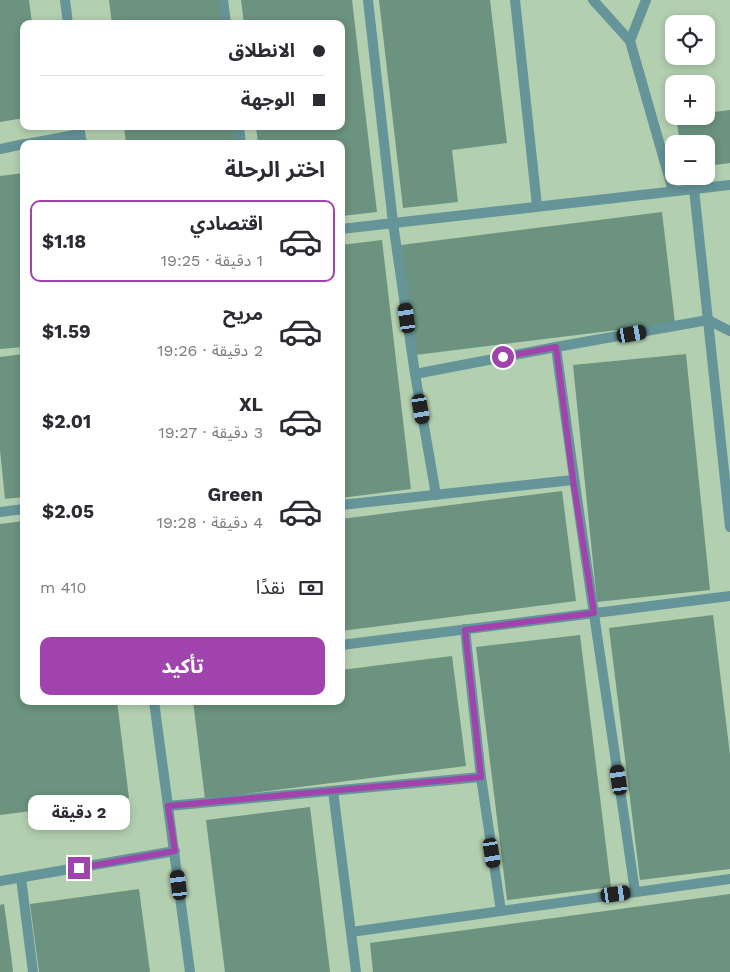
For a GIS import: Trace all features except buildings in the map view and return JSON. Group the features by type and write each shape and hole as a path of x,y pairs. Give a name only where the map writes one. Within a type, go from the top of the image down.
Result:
{"street":[{"path":"66,0 68,20"},
{"path":"223,0 226,20"},
{"path":"368,0 393,223 415,374 436,495"},
{"path":"515,0 537,206"},
{"path":"593,0 630,41 673,191"},
{"path":"630,41 646,0"},
{"path":"49,140 80,135"},
{"path":"0,149 20,145"},
{"path":"345,229 730,184"},
{"path":"694,188 708,320 725,440 730,527"},
{"path":"415,374 708,320 730,331"},
{"path":"556,347 573,480 635,892"},
{"path":"345,506 573,480"},
{"path":"0,512 20,510"},
{"path":"345,645 730,596"},
{"path":"465,630 481,777 501,910"},
{"path":"155,705 190,972"},
{"path":"168,806 481,777"},
{"path":"333,791 356,972"},
{"path":"0,881 175,851"},
{"path":"21,878 33,972"},
{"path":"351,932 730,879"}],"route":[{"path":"79,868 175,851 168,806 481,777 465,630 594,613 573,480 556,347 503,357"}]}
